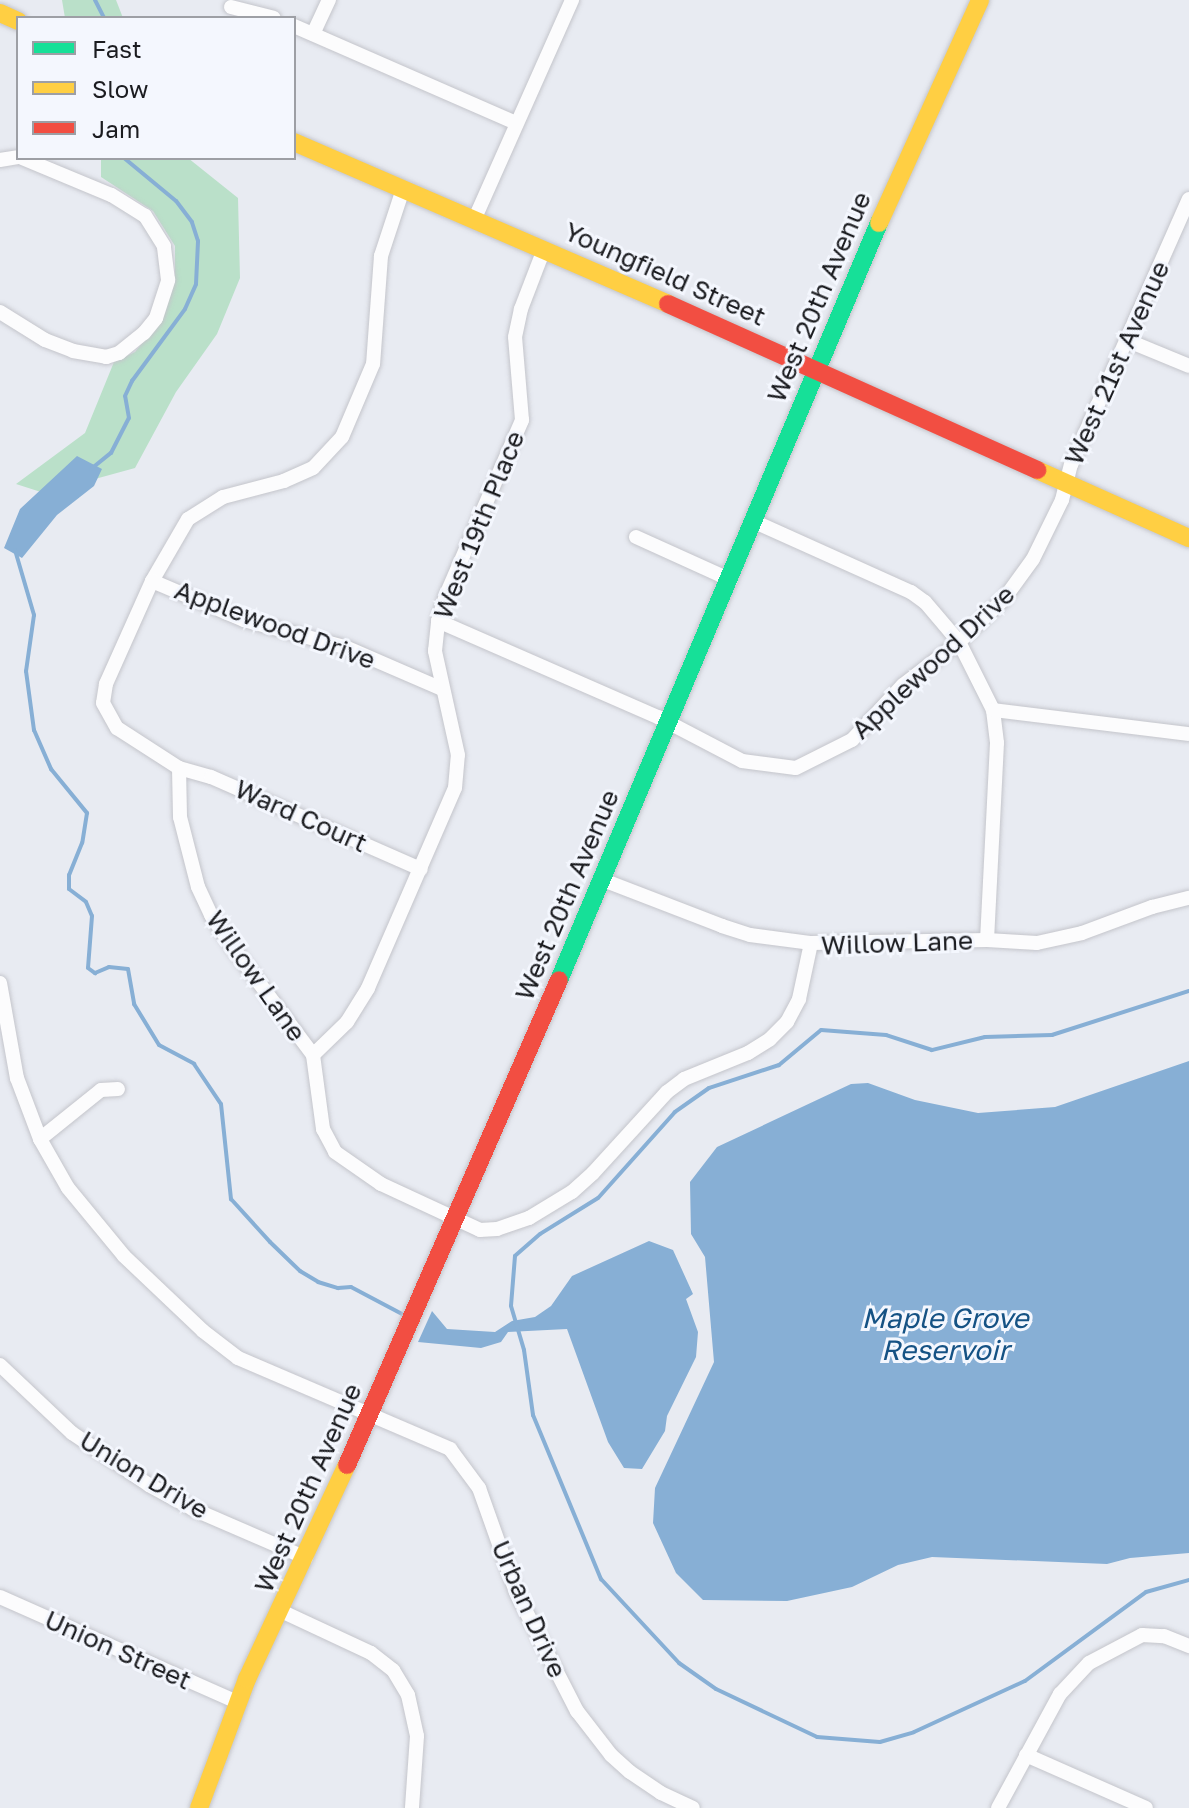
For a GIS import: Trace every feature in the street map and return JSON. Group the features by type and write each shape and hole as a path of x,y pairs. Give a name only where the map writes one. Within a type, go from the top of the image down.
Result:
{"street":[{"path":"313,34 329,0"},
{"path":"475,218 572,0"},
{"name":"West 20th Avenue","path":"199,1808 237,1702 306,1558 403,1339 731,580 892,192 980,0"},
{"path":"231,8 265,16"},
{"path":"296,27 516,123"},
{"name":"Youngfield Street","path":"296,143 475,218 1189,538"},
{"path":"0,312 22,328 73,351 106,357 119,353 144,333 164,301 168,280 164,246 145,216 130,205 25,160"},
{"path":"179,768 117,728 103,703 106,684 177,533 198,510 223,497 300,475 325,459 342,437 373,364 381,256 403,189"},
{"name":"West 21st Avenue","path":"1064,482 1188,203"},
{"name":"West 19th Place","path":"313,1055 329,1042 359,1005 421,869 456,779 458,755 435,651 438,621 446,595 522,420 515,337 521,309 544,249"},
{"path":"1126,340 1189,366"},
{"name":"Applewood Drive","path":"438,621 742,761 796,768 852,740 903,685 959,642 1017,584 1049,531 1062,500 1064,482"},
{"path":"755,522 911,592 925,602 959,642 993,710 997,743 987,940"},
{"path":"636,537 731,580"},
{"name":"Applewood Drive","path":"152,581 244,620 345,647 442,689"},
{"path":"993,710 1189,734"},
{"name":"Ward Court","path":"179,768 211,777 421,869"},
{"name":"Willow Lane","path":"179,768 180,817 198,887 211,915 313,1055 323,1129 335,1152 381,1184 480,1230 497,1229 529,1218 572,1192 675,1085 699,1070 748,1053 770,1039 787,1022 799,999 811,943 987,940 1037,943 1082,933 1152,907 1189,898"},
{"path":"603,880 750,935 811,943"},
{"name":"Urban Drive","path":"0,983 17,1078 40,1139 68,1188 124,1256 203,1331 238,1358 450,1449 479,1488 516,1592 577,1711 611,1755 630,1772 661,1793 693,1808"},
{"path":"40,1139 101,1090 118,1089"},
{"name":"Union Drive","path":"0,1365 72,1433 149,1485 193,1509 306,1558"},
{"name":"Union Street","path":"0,1597 237,1702"},
{"path":"281,1611 371,1653 393,1670 408,1695 417,1736 412,1808"},
{"path":"998,1808 1068,1683 1115,1647 1142,1635 1164,1636 1189,1646"},
{"path":"1026,1755 1146,1808"}],"green space":[{"path":"62,0 116,0 122,16 65,16"},
{"path":"101,160 190,160 238,198 240,278 217,334 176,392 135,468 44,493 16,484 85,433 114,362 135,352 160,321 175,279 175,246 153,211 101,177"}],"water":[{"path":"77,456 102,469 94,486 57,515 22,558 4,548 20,509"},
{"name":"Maple Grove Reservoir","path":"1189,1061 1189,1553 1130,1558 1107,1564 932,1557 898,1565 852,1587 787,1601 703,1600 676,1573 653,1523 655,1488 714,1362 705,1257 691,1234 690,1182 717,1147 851,1084 868,1083 915,1100 978,1113 1055,1107"},
{"path":"649,1241 673,1250 693,1294 686,1299 698,1332 696,1357 667,1416 665,1431 642,1469 624,1468 608,1442 567,1329 508,1332 501,1342 481,1348 418,1342 432,1311 447,1329 495,1332 512,1321 535,1317 551,1306 572,1276"}],"waterway":[{"path":"95,0 103,16"},
{"path":"91,469 111,453 129,418 125,396 132,381 185,309 196,284 198,241 192,222 176,201 126,160"},
{"path":"15,550 34,615 26,671 34,730 51,769 87,813 82,843 69,875 69,889 86,902 92,916 88,968 95,973 109,967 128,969 134,1004 159,1045 194,1064 221,1104 231,1199 270,1242 300,1271 318,1282 338,1288 351,1287 406,1316"},
{"path":"1189,991 1052,1035 985,1037 932,1050 886,1035 821,1030 779,1065 709,1088 675,1112 598,1198 540,1234 515,1256 511,1306 524,1350 533,1415 601,1579 679,1663 716,1689 817,1737 880,1742 914,1732 1025,1681 1146,1592 1189,1580"}],"traffic: fast":[{"path":"559,980 879,223"}],"traffic: slow":[{"path":"879,223 980,0"},
{"path":"0,13 16,20"},
{"path":"296,143 668,304"},
{"path":"1037,470 1189,538"},
{"path":"199,1808 247,1679 347,1465"}],"traffic: jam":[{"path":"668,304 1037,470"},
{"path":"347,1465 559,980"}]}
